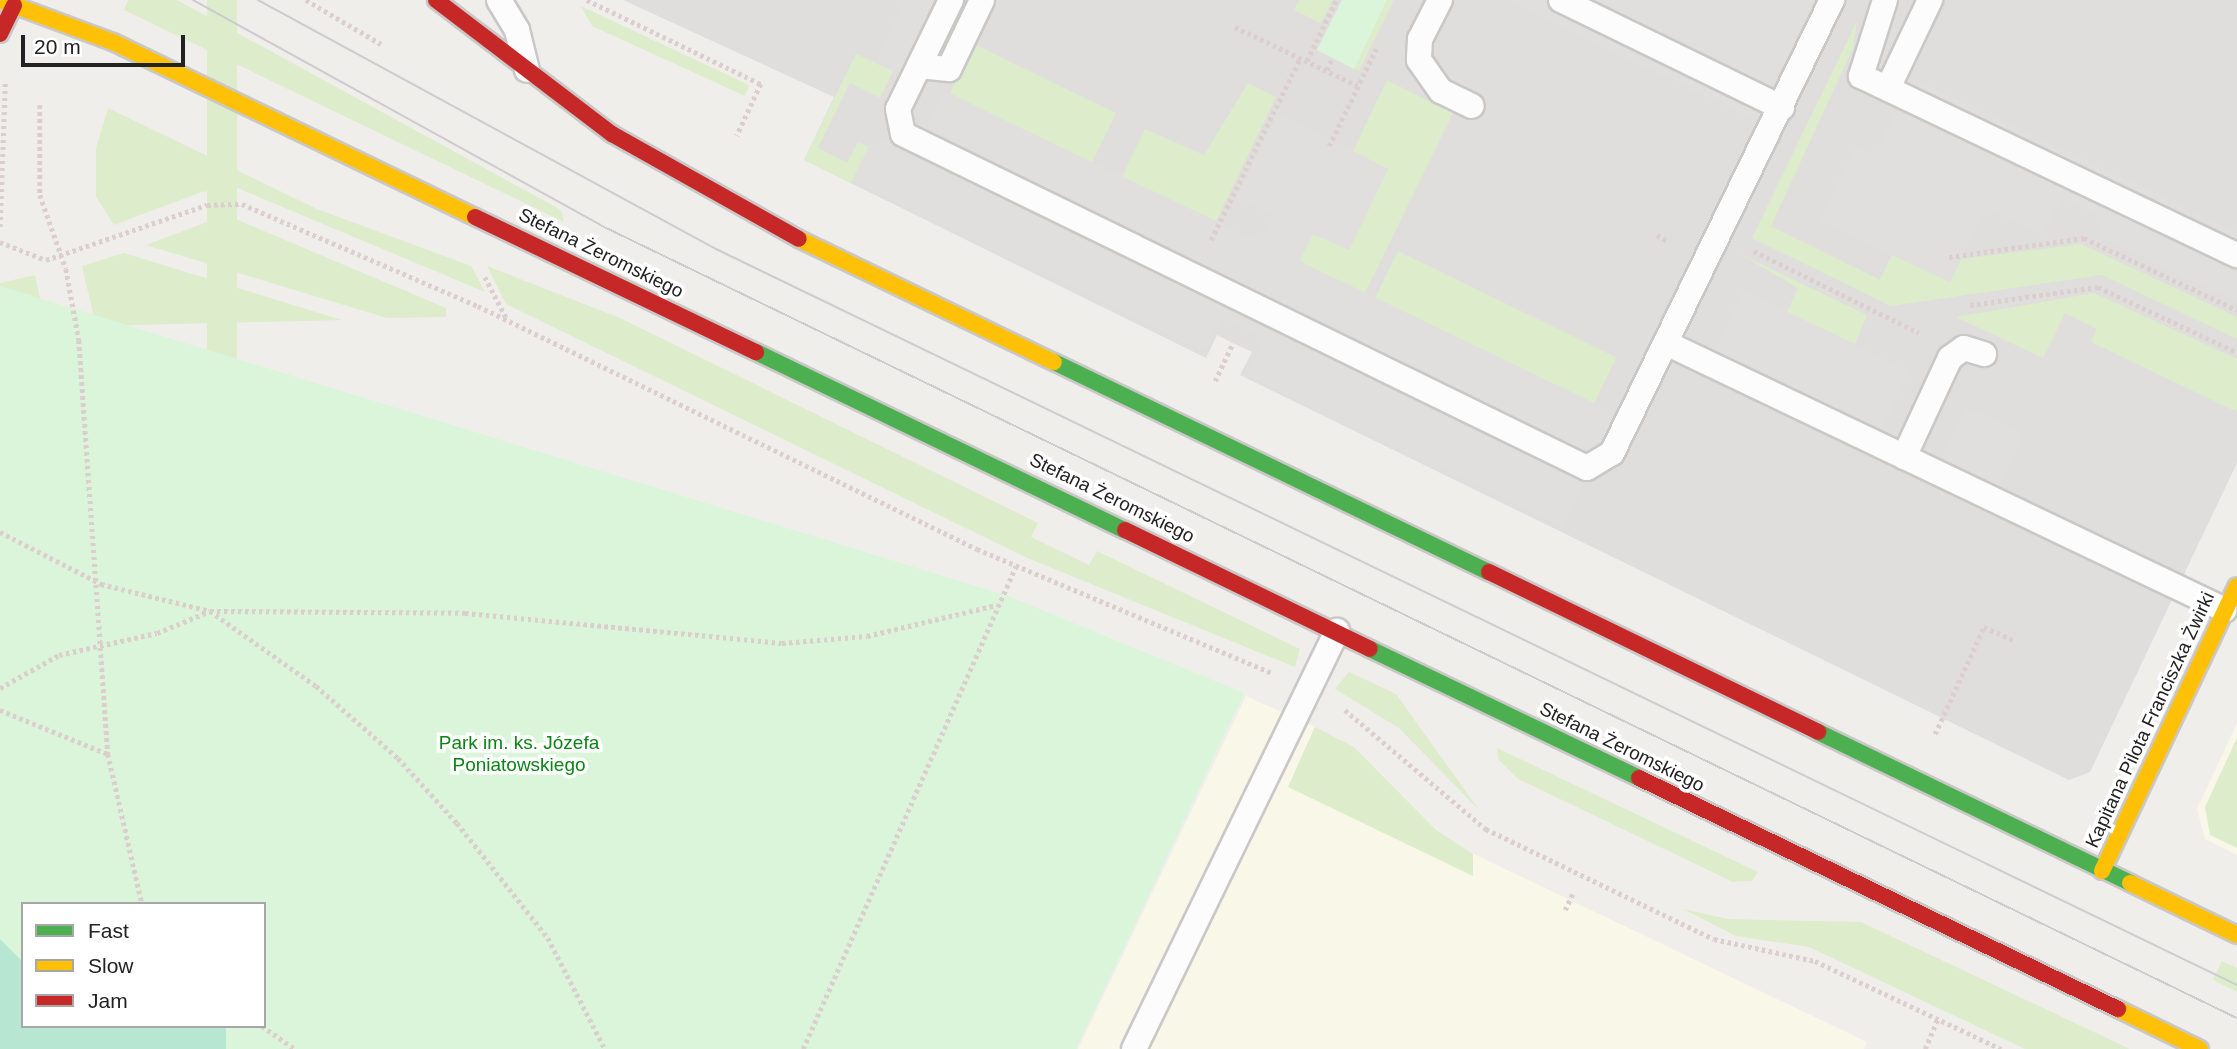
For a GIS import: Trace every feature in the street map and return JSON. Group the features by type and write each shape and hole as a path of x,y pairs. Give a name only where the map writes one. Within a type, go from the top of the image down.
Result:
{"main road":[{"path":"436,0 528,74 668,168 790,234 2102,872 2237,935"},
{"path":"0,34 7,3"},
{"name":"Stefana Żeromskiego","path":"7,3 113,42 2200,1049"},
{"name":"Kapitana Pilota Franciszka Żwirki","path":"2102,872 2237,586"}],"lane":[{"path":"499,0 517,30 528,74"},
{"path":"951,0 898,109 903,134 1574,467 1587,468 1612,453 1782,108 1832,0"},
{"path":"919,66 949,69 982,0"},
{"path":"1440,0 1420,39 1419,60 1441,91 1472,106"},
{"path":"1560,0 1782,108"},
{"path":"1885,0 1861,76 2237,256"},
{"path":"1888,88 1930,0"},
{"path":"1666,343 2225,610"},
{"path":"1903,457 1950,358 1964,348 1984,354"},
{"path":"1134,1049 1337,631"}],"path":[{"path":"306,0 381,44"},
{"path":"587,0 761,83 737,136"},
{"path":"1307,61 1336,0"},
{"path":"1235,27 1358,86"},
{"path":"1329,146 1382,37"},
{"path":"1192,279 1300,58"},
{"path":"1326,71 1332,58"},
{"path":"0,228 6,72"},
{"path":"40,105 40,195 61,255 79,340 101,584 108,754 142,902"},
{"path":"0,242 46,260 207,205 242,204 478,306 1016,566 1205,641 1310,691 1366,723 1486,829 1714,939 1792,952 2001,1049"},
{"path":"1720,233 1924,335"},
{"path":"1949,257 2084,238 2237,310"},
{"path":"1965,305 2098,287 2237,352"},
{"path":"1215,381 1224,362"},
{"path":"0,532 101,584 210,611 465,613 782,643 867,636 996,605"},
{"path":"803,1049 996,605 1016,566"},
{"path":"0,688 59,655 103,648 210,611"},
{"path":"210,611 316,686 398,758 457,823 548,938 606,1049"},
{"path":"1935,734 1983,627 2015,641"},
{"path":"0,710 108,754"},
{"path":"1565,910 1573,892"},
{"path":"1924,1049 1938,1019"},
{"path":"265,1028 295,1049"}],"shaded area":[{"path":"623,0 2237,0 2237,463 2090,772 2069,780 1240,375 1252,352 1217,335 1206,358 804,160 834,97"},
{"path":"905,0 951,0 912,80 875,63"},
{"path":"1509,0 1814,0 1814,1 1754,120"},
{"path":"1912,78 2237,232 2237,302 2098,236 2106,220 2061,198 2043,235 1985,208 1950,282 1820,220 1855,147 1875,155"},
{"path":"945,92 1260,242 1273,215 1237,198 1278,114 1388,169 1349,250 1313,234 1299,261 1615,413 1562,528 1247,374 1264,338 1221,318 1204,352 853,181 869,147 919,125 927,127"},
{"path":"1744,291 1909,372 1874,444 1708,364"},
{"path":"1966,407 2024,434 1994,498 1936,471"},
{"path":"1246,696 1315,727 1296,769 1867,1042 1864,1049 1078,1049"},
{"path":"2237,723 2237,855 2205,839 2197,809"}],"green space":[{"path":"128,0 177,0 561,210 564,222 124,10"},
{"path":"207,0 237,0 237,414 207,414"},
{"path":"1299,0 1333,0 1321,23 1294,10"},
{"path":"1342,0 1387,0 1354,69 1317,50"},
{"path":"1387,0 1394,0 1359,71 1354,69"},
{"path":"581,6 749,85 745,96 592,26"},
{"path":"1857,21 1853,48 1771,226 1880,280 1892,255 1950,282 1961,259 2081,244 2237,317 2237,339 2102,275 1891,306 1752,238"},
{"path":"974,44 1116,113 1092,163 950,93"},
{"path":"856,54 893,71 880,98 850,83 818,148 847,163 858,142 869,147 851,183 804,160"},
{"path":"1387,80 1453,113 1365,293 1299,261 1313,233 1349,250 1388,169 1353,151"},
{"path":"1248,83 1276,97 1216,221 1122,177 1145,129 1204,155"},
{"path":"108,108 317,209 471,266 485,292 235,187 202,192 114,225 96,197 96,148"},
{"path":"226,215 446,308 446,317 387,318 146,245"},
{"path":"1398,251 1616,358 1594,404 1375,298"},
{"path":"124,253 342,320 96,326 82,266"},
{"path":"1740,254 1867,315 1855,344 1787,312 1798,288"},
{"path":"487,266 620,318 1038,523 1031,537 1089,565 1097,551 1300,649 1295,667 1025,557 506,304"},
{"path":"35,275 46,327 0,329 0,283"},
{"name":"Park im. ks. Józefa Poniatowskiego","path":"0,286 1008,596 1244,693 1076,1049 0,1049"},
{"path":"2094,293 2237,359 2237,412 2091,342 2097,329 2065,313 2043,358 1956,317"},
{"path":"1349,672 1396,694 1479,810 1399,728 1335,689"},
{"path":"1315,727 1354,747 1436,830 1473,854 1473,876 1288,787"},
{"path":"2237,738 2237,848 2210,835 2205,807"},
{"path":"1497,748 1758,872 1752,881 1733,882 1518,779 1498,759"},
{"path":"1683,909 1728,919 1861,922 2130,1049 2025,1049 1809,947 1736,936"},
{"path":"0,939 21,960 21,1028 226,1028 226,1049 0,1049"},
{"path":"2222,961 2237,968 2237,992 2213,980"}],"tram line":[{"path":"193,0 600,225 2237,1018"},
{"path":"258,0 716,249 2237,985"}],"traffic: fast":[{"path":"756,352 1125,530"},
{"path":"1054,362 1489,572"},
{"path":"1370,649 1639,778"},
{"path":"1818,732 2130,883"}],"traffic: slow":[{"path":"0,0 113,42 475,217"},
{"path":"799,239 1054,362"},
{"path":"2102,871 2237,586"},
{"path":"2130,883 2237,935"},
{"path":"2118,1009 2200,1049"}],"traffic: jam":[{"path":"436,0 612,134 799,239"},
{"path":"0,34 14,5"},
{"path":"475,217 756,352"},
{"path":"1125,530 1370,649"},
{"path":"1489,572 1818,732"},
{"path":"1639,778 2118,1009"}]}
